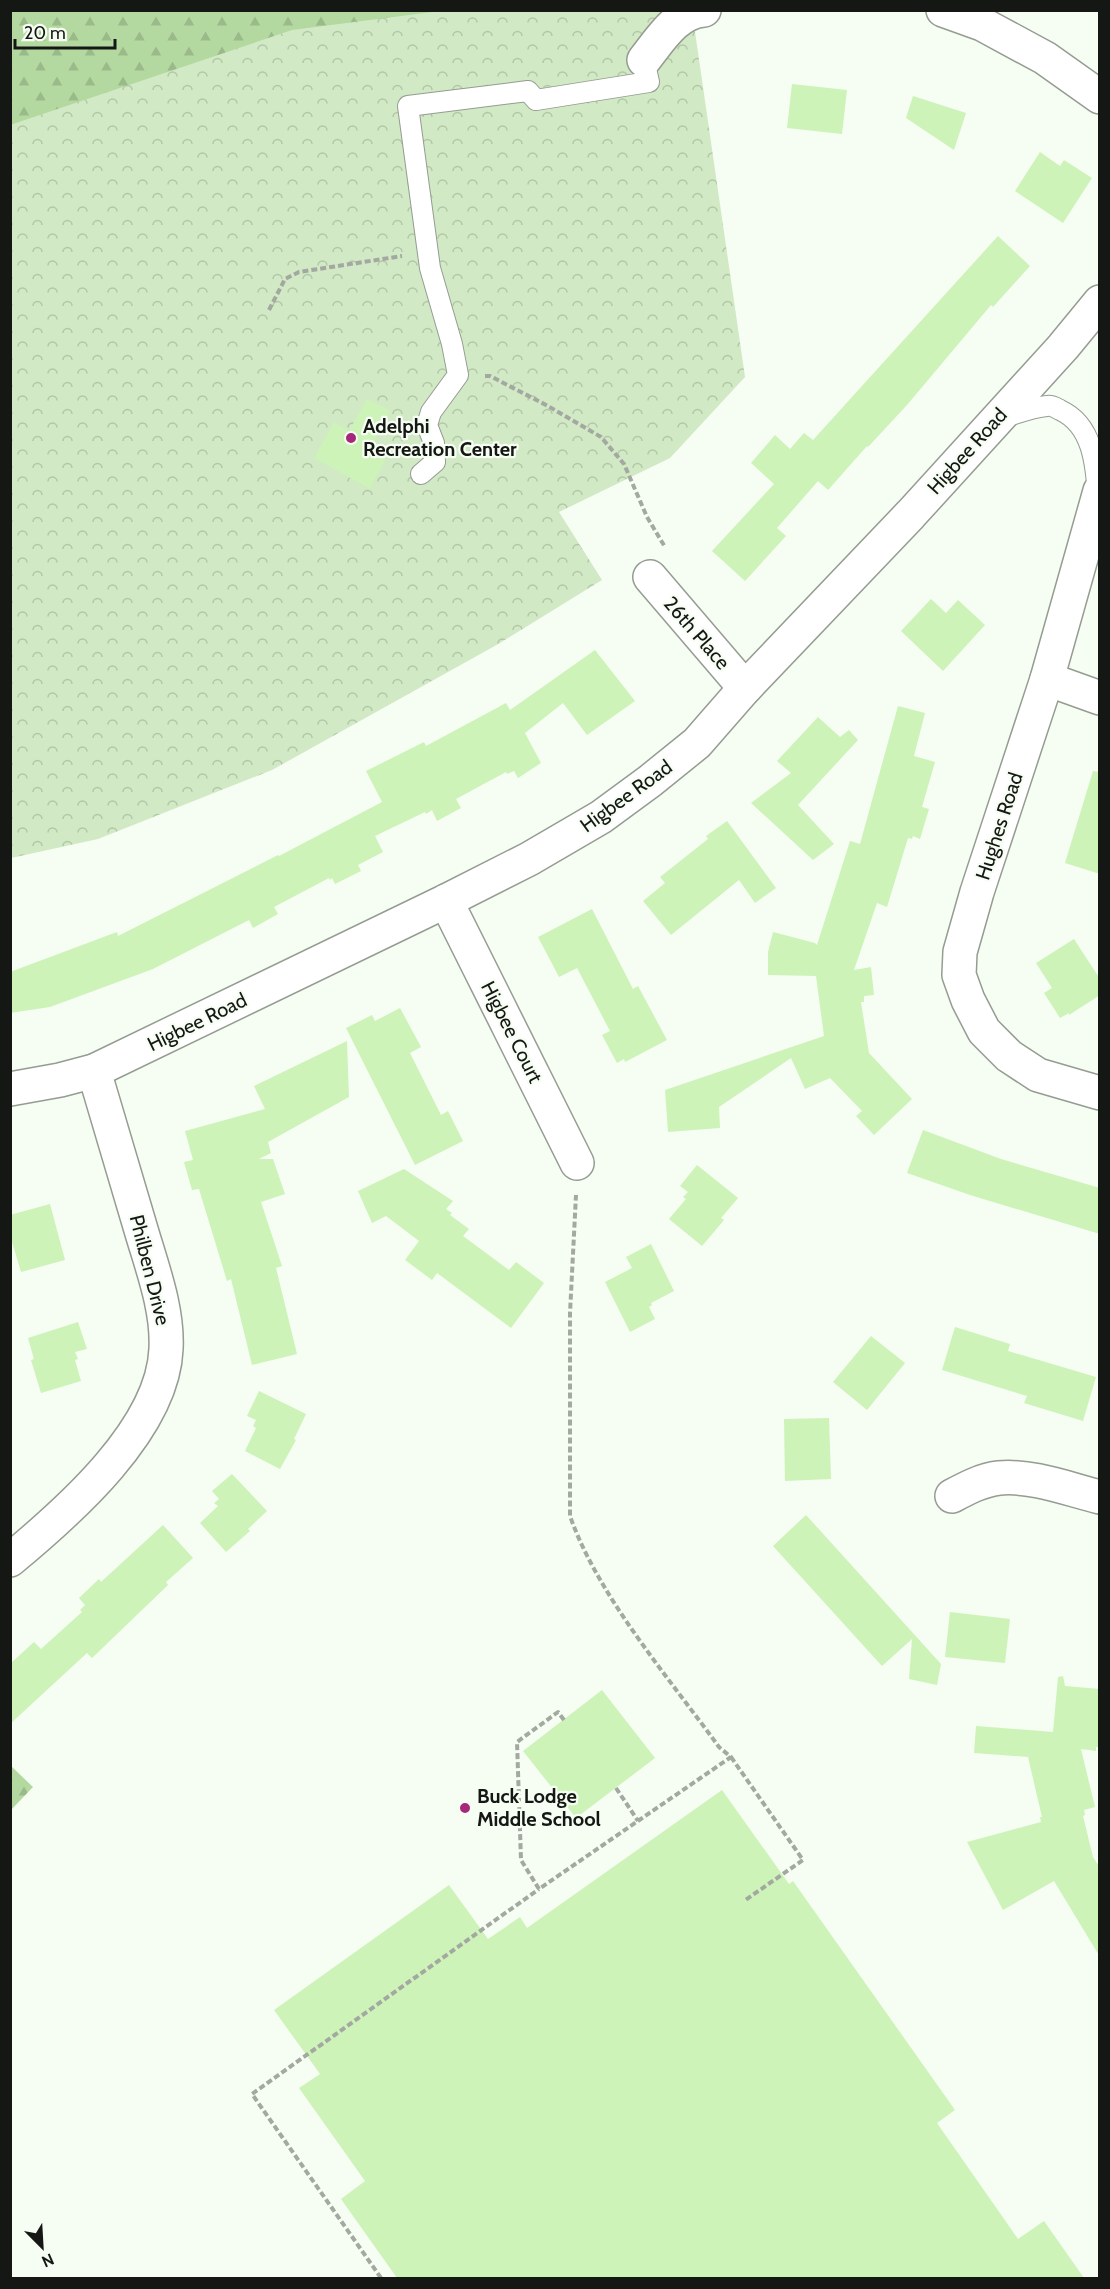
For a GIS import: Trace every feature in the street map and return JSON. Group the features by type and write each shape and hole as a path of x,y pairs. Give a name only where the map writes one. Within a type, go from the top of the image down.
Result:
{"street":[{"path":"644,60 674,23 692,11 704,10"},
{"path":"943,10 982,24 1045,58 1100,97"},
{"name":"Higbee Road","path":"10,1089 94,1071 446,901 602,817 697,742 1063,347 1100,302"},
{"name":"Hughes Road","path":"1099,493 1047,679 980,883 960,952 958,975 984,1031 1009,1056 1038,1075 1100,1093"},
{"name":"26th Place","path":"652,580 745,688"},
{"path":"1047,679 1100,698"},
{"name":"Higbee Court","path":"446,901 577,1163"},
{"name":"Philben Drive","path":"10,1560 98,1480 129,1442 150,1406 166,1350 165,1320 153,1270 94,1071"},
{"path":"952,1496 984,1482 1001,1478 1033,1480 1100,1497"}],"lane":[{"path":"421,474 435,462 434,443 427,425 431,412 458,375 452,344 430,268 408,106 528,92 536,100 649,82 644,60"},
{"path":"996,419 1050,405 1065,412 1085,433 1096,462 1099,493"}],"path":[{"path":"269,310 285,279 298,272 428,252"},
{"path":"458,375 490,376 601,437 624,464 647,517 676,565 652,580"},
{"path":"577,1163 570,1313 570,1516 580,1545 634,1631 719,1747 731,1757 803,1860 744,1901"},
{"path":"539,1889 521,1860 517,1742 558,1712 564,1720"},
{"path":"381,2278 252,2094 539,1889 731,1757"},
{"path":"616,1788 638,1821"}],"green space":[{"path":"448,10 692,11 745,377 670,458 559,512 602,580 500,643 272,770 98,839 11,858 10,125 292,30"},
{"path":"11,11 647,11 11,215"},
{"path":"10,1765 33,1787 11,1810 10,1810"}],"building":[{"path":"792,84 847,90 842,134 787,128"},
{"path":"913,96 966,113 954,150 906,118"},
{"path":"1040,152 1060,166 1064,160 1092,178 1063,223 1015,191"},
{"path":"998,236 1030,266 993,307 991,305 907,405 828,490 818,481 777,528 786,536 745,581 712,551 774,484 751,463 775,435 790,449 804,433 813,440"},
{"name":"Adelphi Recreation Center","path":"367,399 391,411 373,444 389,453 370,489 314,458 334,422 349,431"},
{"path":"931,599 946,613 958,600 985,625 943,671 901,631"},
{"path":"595,650 635,701 587,735 563,703 525,733 541,763 518,778 514,771 507,774 506,772 456,799 461,808 437,821 432,810 375,836 383,852 358,865 361,871 335,884 332,878 330,880 329,878 274,907 278,914 253,928 249,920 153,969 50,1007 10,1013 10,972 117,932 118,936 382,802 366,771 424,742 426,746 506,703 510,710"},
{"path":"898,706 925,713 914,756 935,762 922,807 929,809 920,839 913,836 912,839 908,838 887,907 877,903 854,970 871,967 874,995 864,996 864,1002 861,1002 869,1053 912,1099 874,1135 856,1116 862,1111 830,1078 805,1089 791,1058 719,1107 720,1128 668,1132 665,1090 824,1036 816,976 768,975 768,952 773,932 817,945 850,841 860,844"},
{"path":"818,717 840,737 849,730 858,740 798,805 834,844 813,860 751,803 791,773 777,761"},
{"path":"1093,771 1100,772 1100,874 1065,863"},
{"path":"727,821 776,888 755,903 739,880 671,935 643,901 665,883 660,877 708,839 706,836"},
{"path":"592,909 633,989 638,986 667,1040 625,1062 624,1059 617,1063 602,1035 610,1031 577,968 559,977 538,937"},
{"path":"1074,939 1100,979 1100,995 1069,1015 1069,1013 1060,1018 1044,993 1052,988 1036,963"},
{"path":"400,1008 421,1047 410,1053 441,1115 448,1111 463,1141 415,1165 346,1028 372,1015 375,1021"},
{"path":"347,1041 349,1097 268,1142 271,1153 259,1159 273,1159 285,1194 261,1202 282,1266 276,1268 297,1354 252,1365 231,1279 227,1281 199,1189 192,1190 184,1162 193,1160 185,1131 265,1109 254,1086"},
{"path":"923,1130 1001,1159 1100,1188 1100,1234 970,1195 907,1173"},
{"path":"697,1165 738,1198 721,1218 724,1220 702,1246 669,1219 686,1199 683,1197 688,1192 680,1186"},
{"path":"404,1169 453,1201 446,1209 452,1213 450,1215 469,1229 463,1236 509,1270 516,1262 544,1283 511,1328 437,1273 432,1280 405,1260 419,1241 386,1216 372,1223 358,1191"},
{"path":"50,1204 65,1260 21,1272 10,1235 10,1215"},
{"path":"651,1244 674,1291 651,1303 649,1307 655,1319 630,1332 605,1282 632,1268 626,1257"},
{"path":"78,1322 87,1349 75,1352 81,1381 41,1393 31,1360 34,1359 28,1338"},
{"path":"955,1327 1010,1344 1008,1351 1096,1377 1083,1421 1024,1403 1027,1396 942,1370"},
{"path":"871,1336 905,1363 867,1410 833,1382"},
{"path":"259,1391 306,1414 294,1439 296,1440 280,1469 245,1451 256,1428 253,1426 256,1420 247,1416"},
{"path":"829,1418 831,1479 785,1481 784,1419"},
{"path":"232,1474 267,1511 248,1529 250,1531 226,1552 200,1523 218,1506 214,1503 219,1499 212,1491"},
{"path":"806,1515 941,1664 937,1685 909,1679 912,1639 882,1666 773,1546"},
{"path":"163,1525 193,1558 166,1582 168,1585 92,1658 87,1653 10,1724 10,1664 34,1642 41,1649 82,1612 80,1610 85,1605 79,1598 99,1579 101,1582"},
{"path":"950,1612 1010,1619 1005,1663 945,1657"},
{"path":"1063,1676 1065,1686 1100,1689 1100,1747 1096,1747 1096,1751 1081,1749 1095,1807 1084,1810 1085,1815 1083,1816 1093,1857 1100,1868 1100,1957 1054,1881 1003,1910 967,1842 1041,1822 1040,1817 1042,1817 1028,1757 974,1753 976,1726 1053,1732 1058,1677"},
{"path":"602,1690 655,1758 576,1818 523,1751"},
{"path":"722,1790 789,1884 793,1881 955,2110 937,2123 1018,2239 1044,2221 1084,2278 397,2278 341,2199 365,2181 299,2088 320,2074 274,2010 449,1885 488,1939 520,1917 527,1928"}],"place":[{"name":"Adelphi Recreation Center","path":"351,438"},
{"name":"Buck Lodge Middle School","path":"465,1808"}]}
